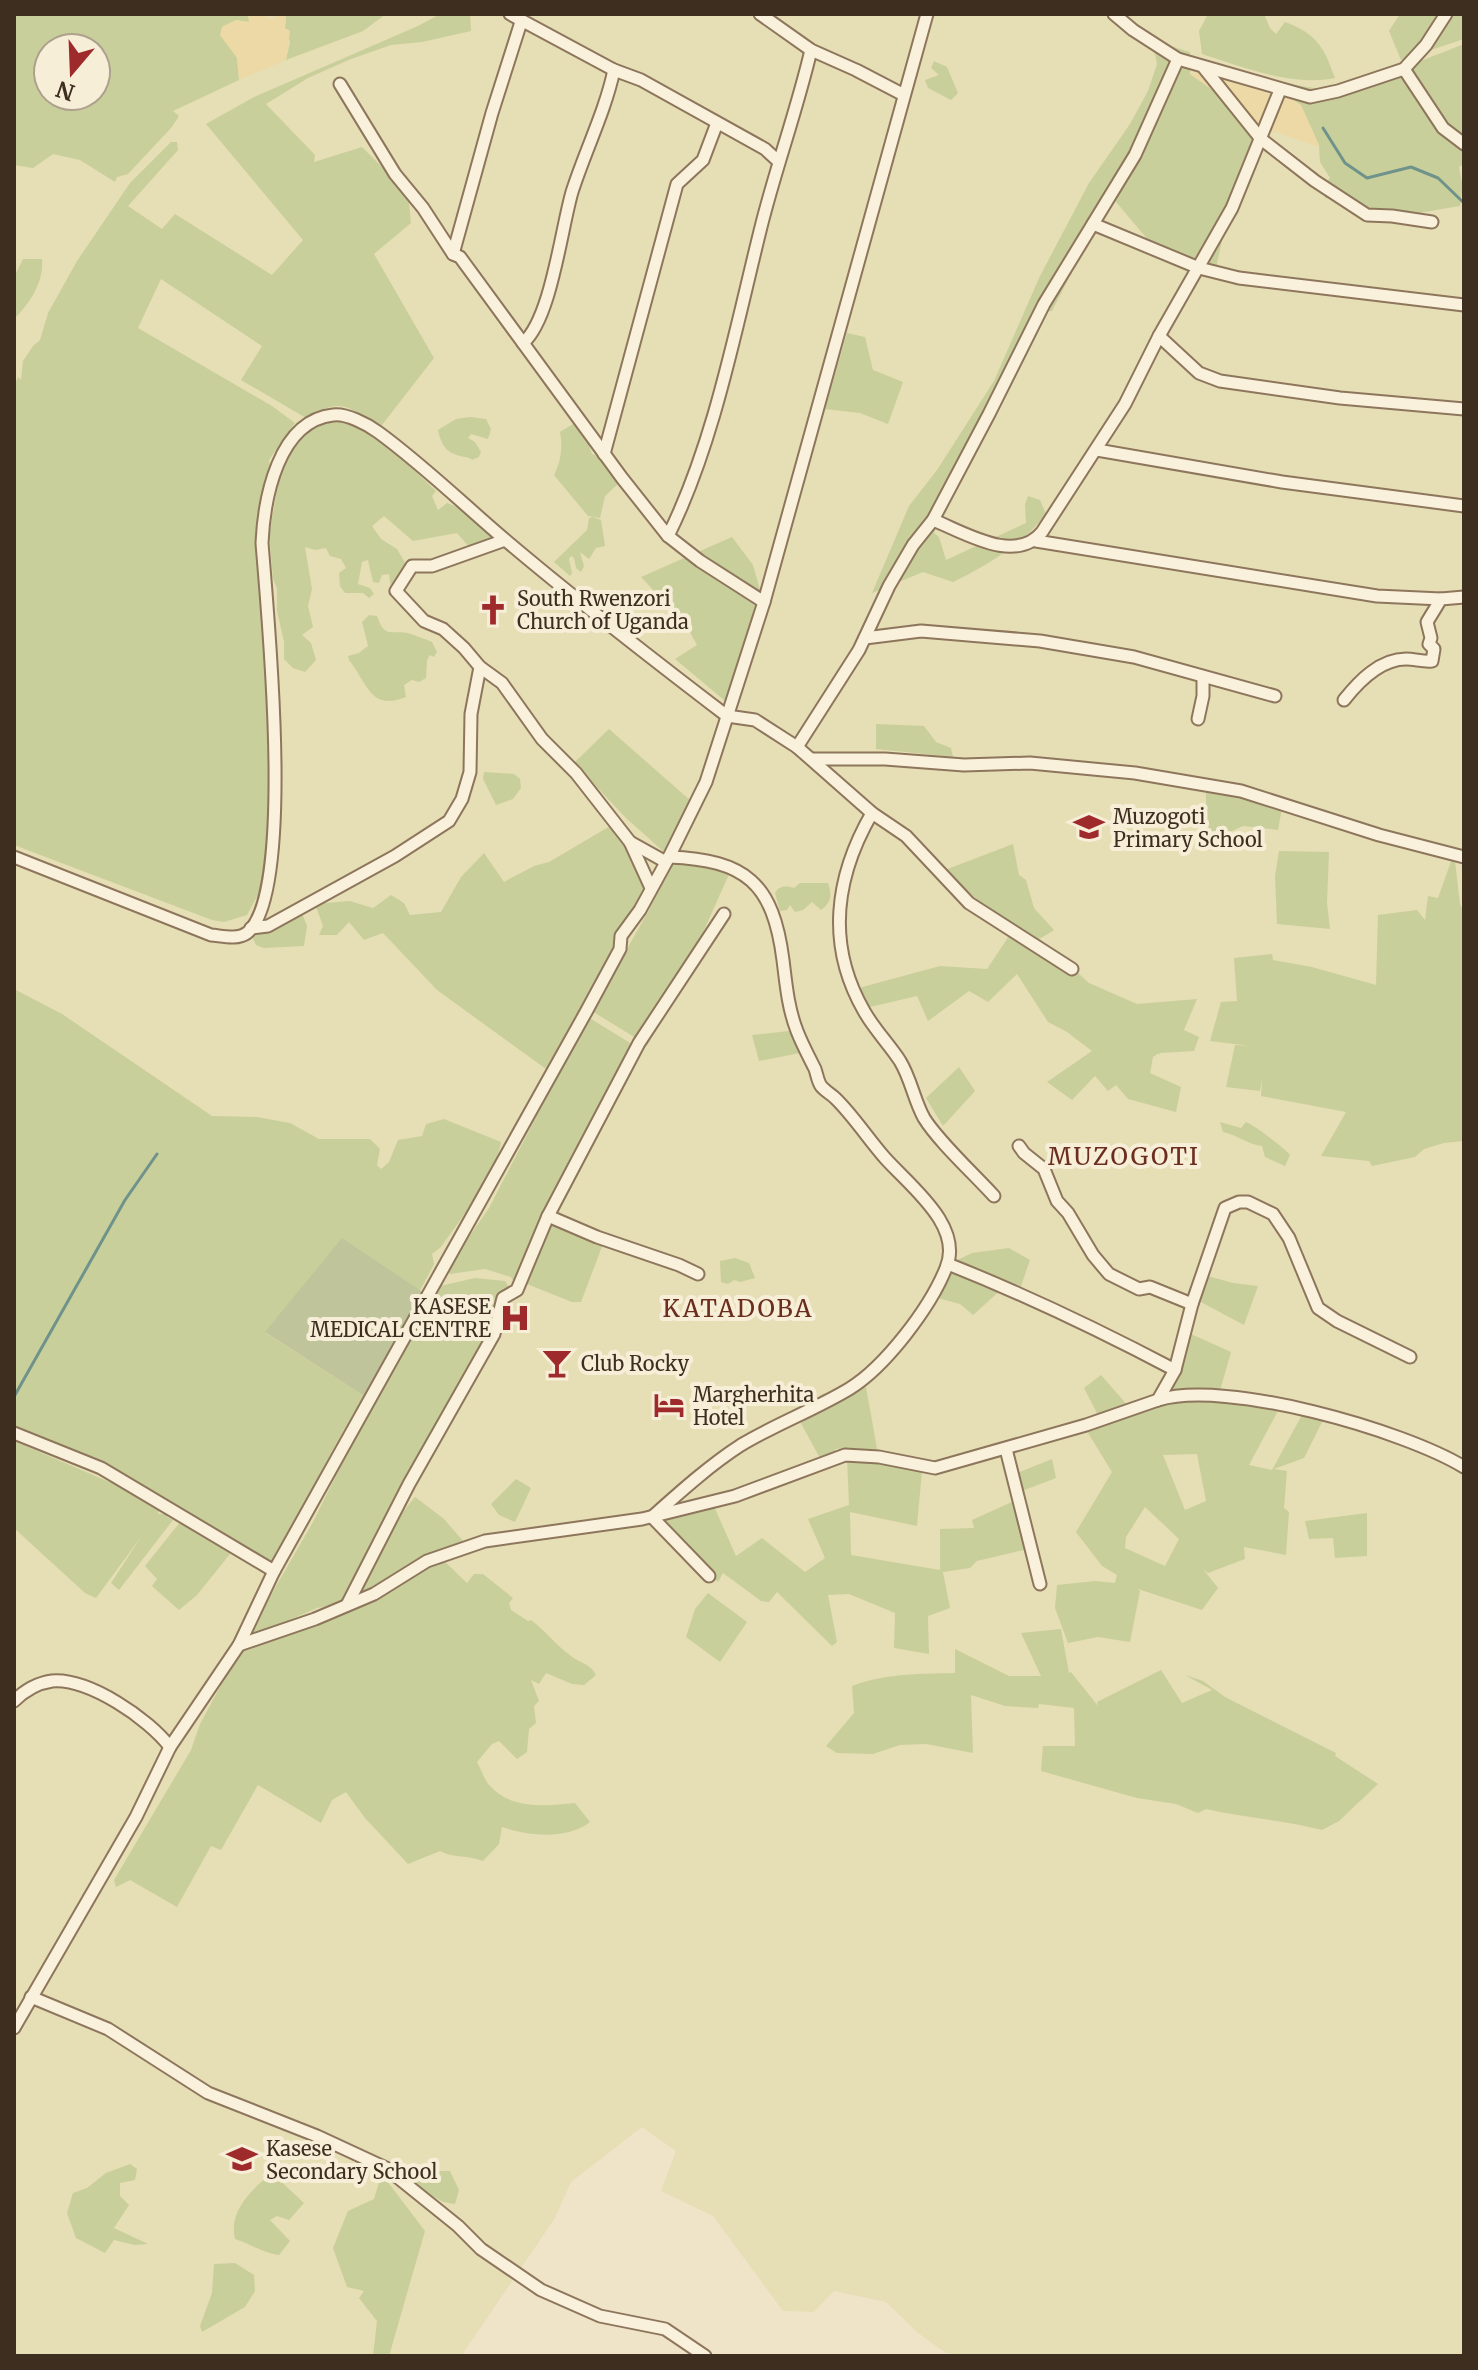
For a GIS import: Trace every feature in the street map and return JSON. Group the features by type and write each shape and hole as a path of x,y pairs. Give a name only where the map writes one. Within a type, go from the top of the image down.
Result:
{"street":[{"path":"510,14 614,70 641,80 765,149 778,161"},
{"path":"760,14 811,50 904,95"},
{"path":"14,2028 136,1817 170,1747 239,1645 274,1571 504,1162 620,949 621,936 640,910 668,860 706,782 764,602 927,14"},
{"path":"1114,14 1178,59 1310,97 1322,96 1404,69 1426,45 1446,14"},
{"path":"453,254 521,22"},
{"path":"668,536 688,496 707,435 778,161 811,50"},
{"path":"797,747 865,638 889,586 913,545 933,520 1044,304 1135,155 1178,59"},
{"path":"1203,67 1261,139 1303,173 1367,215 1432,222"},
{"path":"1404,69 1443,128 1464,144"},
{"path":"523,343 531,336 541,313 572,192 610,90 614,70"},
{"path":"340,84 395,174 423,208 453,254 460,257 668,536 700,561 764,602"},
{"path":"933,520 992,543 1014,547 1036,541 1125,404 1159,336 1232,208 1280,90"},
{"path":"604,454 677,184 703,160 717,123"},
{"path":"1093,224 1199,268 1253,281 1464,305"},
{"path":"1159,336 1199,373 1220,381 1340,398 1464,409"},
{"path":"251,928 264,897 273,858 274,712 262,543 263,515 277,465 299,430 336,414 376,430 505,540 727,716 755,720 813,759 872,813 906,836 969,903 1072,969"},
{"path":"1097,450 1282,482 1464,506"},
{"path":"505,540 432,566 412,566 396,591 424,621 443,629 480,667 502,683 542,739 576,773 630,842 651,888"},
{"path":"1036,541 1377,596 1464,597"},
{"path":"1344,700 1361,680 1385,664 1405,659 1432,660 1434,649 1429,644 1431,638 1427,622 1441,599"},
{"path":"865,638 921,631 1040,641 1110,651 1275,696"},
{"path":"14,857 211,935 238,937 251,928 268,926 395,856 449,821 462,799 470,772 471,714 480,667"},
{"path":"1198,719 1203,677"},
{"path":"813,759 885,759 964,765 1030,763 1149,775 1241,791 1379,835 1464,857"},
{"path":"872,813 858,839 843,881 840,900 843,965 864,1012 900,1062 923,1117 994,1196"},
{"path":"630,842 668,860 722,863 741,872 764,896 777,923 787,993 796,1029 822,1087 836,1098 860,1130 936,1213 948,1237 948,1264 935,1291 887,1358 847,1390 738,1447 652,1517"},
{"path":"347,1605 409,1484 494,1334 503,1298 517,1290 548,1216 644,1035 724,914"},
{"path":"1019,1146 1044,1169 1057,1201 1109,1274 1139,1289 1150,1287 1192,1304"},
{"path":"1158,1400 1173,1375 1192,1304 1225,1208 1239,1202 1265,1208 1283,1226 1318,1308 1337,1321 1410,1357"},
{"path":"548,1216 698,1274"},
{"path":"948,1264 1094,1328 1173,1375 1196,1395"},
{"path":"239,1645 374,1594 427,1561 485,1541 652,1517 735,1496 845,1455 879,1457 933,1469 1175,1395 1275,1403 1417,1443 1464,1467"},
{"path":"14,1433 101,1468 274,1571"},
{"path":"1006,1449 1040,1584"},
{"path":"652,1517 709,1576"},
{"path":"14,1701 41,1683 70,1682 87,1687 160,1733 170,1747"},
{"path":"31,1997 108,2029 208,2093 317,2136 386,2168 458,2226 481,2249 541,2290 600,2316 665,2329 705,2356"}],"shaded area":[{"path":"14,14 1464,14 1464,2356 966,2356 946,2353 918,2333 886,2302 834,2291 814,2312 783,2311 713,2216 661,2191 676,2151 642,2127 571,2182 555,2218 462,2355 14,2356"}],"green space":[{"path":"14,14 248,14 249,22 236,20 222,27 237,58 239,80 173,111 179,116 171,128 128,174 117,177 115,182 80,160 53,154 33,168 14,165"},
{"path":"284,14 386,14 363,31 286,60 290,42"},
{"path":"440,14 470,14 471,31 391,45 351,59 308,78 266,104 315,155 314,162 362,147 408,193 411,223 374,254 434,358 375,434 353,410 337,406 306,418 241,380 262,346 161,279 138,328 272,406 295,423 269,460 259,526 272,693 273,835 260,891 247,915 224,922 212,920 14,845 15,384 18,377 21,380 23,361 40,340 48,313 77,261 130,183 171,142 177,142 178,150 128,206 162,229 175,214 272,275 303,240 206,124 254,97"},
{"path":"1208,14 1264,14 1276,34 1285,22 1305,31 1318,43 1335,78 1285,78 1202,54 1199,31"},
{"path":"1400,14 1464,14 1464,39 1401,60 1389,31"},
{"path":"1141,37 1190,52 1190,74 1241,110 1255,140 1225,227 1214,277 1160,254 1111,196 1052,311 1038,312 934,533 939,537 946,560 1026,523 1025,504 1028,496 1040,500 1046,514 1003,553 953,582 923,572 872,593 909,506 937,470 994,381 1040,276 1089,183 1130,124 1148,91 1157,64 1154,49"},
{"path":"1464,44 1464,164 1459,167 1464,194 1462,191 1460,206 1400,216 1380,213 1361,204 1325,198 1324,184 1330,178 1320,162 1319,147 1253,77 1330,88 1390,72"},
{"path":"934,61 947,67 958,93 951,100 928,88 925,80 939,75 931,68"},
{"path":"23,259 42,259 41,276 35,292 14,319 14,277"},
{"path":"847,333 865,337 873,370 903,382 888,424 860,413 825,409"},
{"path":"342,417 392,451 436,491 432,496 438,510 447,503 460,508 500,537 470,548 457,533 413,541 384,516 372,526 381,539 397,549 407,566 391,589 389,574 382,575 379,583 373,582 368,560 362,562 358,584 370,588 374,594 369,598 363,593 345,593 340,586 339,573 346,568 341,559 330,556 326,548 315,550 305,547 312,589 308,606 313,627 302,635 311,643 316,660 305,672 293,668 284,659 269,535 282,462 306,428"},
{"path":"456,419 486,419 491,429 488,439 471,434 468,438 475,442 481,452 479,457 472,460 447,449 438,430"},
{"path":"578,421 592,454 605,458 619,483 605,496 600,518 588,516 554,475 561,454 560,432"},
{"path":"589,518 601,520 605,546 596,548 589,559 580,552 584,566 581,572 571,556 570,576 554,562 587,530"},
{"path":"732,537 753,565 762,597 730,701 724,700 675,659 697,645 686,625 641,577"},
{"path":"369,615 377,616 382,628 388,632 407,633 432,642 437,652 427,660 426,678 404,685 406,697 394,701 377,698 349,660 348,656 368,646 362,622"},
{"path":"876,724 924,726 936,742 951,748 953,757 876,749"},
{"path":"609,729 691,801 664,852 625,817 574,763"},
{"path":"484,772 514,774 520,779 521,788 513,799 496,805 483,779"},
{"path":"1206,791 1234,791 1282,808 1278,830 1243,826 1230,832 1206,831"},
{"path":"617,822 641,871 646,894 546,1069 437,990 383,933 364,940 349,922 337,935 319,935 323,926 315,904 350,901 373,908 391,895 404,903 410,915 441,912 461,877 484,853 504,882 534,866 549,862"},
{"path":"1013,844 1019,875 1026,880 1034,908 1054,930 1038,940 994,915 945,870"},
{"path":"1279,851 1329,852 1327,903 1330,929 1277,924 1275,876"},
{"path":"1454,853 1460,904 1464,913 1464,1145 1463,1141 1444,1143 1424,1149 1415,1157 1372,1166 1369,1161 1321,1156 1346,1112 1261,1096 1262,1078 1260,1091 1226,1087 1235,1045 1251,1046 1210,1041 1221,1002 1237,1001 1234,958 1272,954 1273,960 1376,985 1378,915 1417,910 1425,920 1428,896 1438,898"},
{"path":"715,856 734,863 668,1011 647,1045 592,1011 649,910 673,859"},
{"path":"800,883 828,883 830,895 827,904 821,910 812,902 803,910 795,912 790,905 787,910 780,911 775,893 777,890 781,887 794,888"},
{"path":"299,905 307,926 304,946 264,948 256,945 250,932"},
{"path":"1013,930 1069,965 1089,983 1137,1004 1197,999 1184,1030 1199,1037 1194,1051 1160,1053 1160,1056 1159,1053 1153,1057 1150,1073 1181,1087 1176,1112 1128,1099 1116,1085 1108,1091 1095,1076 1072,1100 1047,1082 1092,1051 1048,1022 1017,974 988,1002 969,991 928,1021 917,996 870,1007 855,989 940,966 987,969"},
{"path":"14,989 62,1014 212,1116 257,1117 290,1123 319,1139 370,1139 380,1149 377,1165 381,1169 389,1162 398,1140 422,1136 426,1124 444,1119 501,1142 492,1170 477,1197 441,1247 432,1254 434,1264 405,1319 266,1333 364,1396 317,1479 278,1565 120,1473 14,1429"},
{"path":"588,1017 643,1051 554,1221 603,1244 581,1302 572,1302 527,1284 522,1295 511,1277 485,1269 450,1274 449,1266 489,1208"},
{"path":"798,1030 805,1052 759,1061 752,1035"},
{"path":"959,1067 975,1091 943,1126 926,1098"},
{"path":"1220,1122 1241,1128 1246,1122 1255,1127 1290,1155 1285,1166 1265,1157 1262,1146 1223,1132"},
{"path":"342,1238 424,1293 364,1396 265,1332"},
{"path":"1009,1248 1030,1260 1020,1289 951,1263 972,1253"},
{"path":"735,1258 749,1263 755,1278 740,1282 734,1280 728,1284 721,1282 720,1261"},
{"path":"950,1268 1003,1288 973,1315 960,1304 934,1297"},
{"path":"1208,1276 1258,1286 1244,1325 1199,1301"},
{"path":"475,1278 505,1281 512,1292 508,1304 346,1603 317,1608 245,1640 313,1522 353,1441 429,1303 440,1286"},
{"path":"1191,1334 1231,1352 1219,1394 1174,1392 1164,1397 1179,1368"},
{"path":"1101,1375 1129,1407 1099,1417 1084,1388"},
{"path":"866,1387 878,1454 855,1448 835,1449 837,1452 821,1460 797,1416 822,1394"},
{"path":"1176,1397 1280,1407 1249,1465 1272,1470 1303,1413 1324,1418 1304,1458 1274,1469 1287,1471 1284,1508 1289,1512 1286,1555 1244,1547 1245,1559 1208,1573 1203,1569 1218,1588 1202,1610 1138,1589 1130,1642 1098,1637 1068,1643 1055,1608 1057,1585 1095,1581 1115,1583 1117,1575 1102,1566 1076,1532 1112,1472 1085,1428 1151,1409","holes":["1197,1454 1206,1501 1185,1510 1163,1455","1145,1507 1179,1539 1165,1566 1125,1548 1126,1537"]},
{"path":"14,1441 142,1496 160,1507 158,1514 169,1513 167,1517 173,1520 119,1590 111,1583 141,1537 96,1598 85,1593 14,1528"},
{"path":"847,1457 881,1460 922,1471 917,1526 850,1512 851,1555 940,1570 940,1529 974,1528 972,1520 1014,1501 1028,1549 977,1561 970,1568 943,1572 950,1608 928,1616 929,1654 894,1648 895,1613 849,1594 828,1595 837,1642 832,1646 777,1592 769,1602 761,1601 723,1573 718,1582 657,1518 713,1504 736,1556 762,1538 805,1572 825,1558 808,1519 849,1505"},
{"path":"1052,1459 1056,1478 1019,1492 1015,1474"},
{"path":"516,1479 531,1488 515,1522 499,1515 491,1504"},
{"path":"415,1497 444,1519 463,1541 424,1558 373,1591 353,1600 398,1518"},
{"path":"1367,1513 1367,1556 1335,1558 1333,1538 1309,1539 1305,1521"},
{"path":"181,1521 234,1549 197,1595 179,1610 152,1586 157,1579 145,1566"},
{"path":"441,1558 467,1583 474,1574 483,1574 513,1598 509,1603 511,1610 531,1620 596,1675 584,1685 572,1684 546,1673 539,1684 531,1680 539,1701 534,1706 536,1723 529,1729 527,1752 517,1759 499,1741 492,1744 477,1762 489,1785 508,1799 529,1804 575,1803 590,1822 570,1832 547,1835 502,1827 499,1844 483,1861 440,1851 408,1864 365,1818 346,1792 332,1800 321,1823 258,1785 221,1850 211,1846 177,1907 130,1880 116,1887 114,1880 191,1750 200,1724 241,1648"},
{"path":"708,1593 747,1622 720,1662 686,1637 695,1609"},
{"path":"1061,1629 1069,1673 1098,1706 1097,1702 1161,1670 1182,1703 1212,1690 1185,1675 1203,1681 1225,1697 1336,1753 1335,1756 1378,1784 1339,1821 1322,1830 1206,1809 1198,1813 1176,1804 1137,1798 1041,1771 1043,1746 1075,1746 1074,1708 1039,1704 1038,1708 1005,1706 971,1695 973,1753 926,1744 900,1745 873,1754 837,1753 826,1746 854,1713 852,1686 890,1676 955,1673 955,1649 1009,1676 1041,1676 1021,1633"},
{"path":"130,2164 137,2169 135,2180 120,2183 120,2196 129,2205 114,2228 148,2244 135,2245 114,2240 105,2253 76,2238 67,2213 73,2193 87,2188 106,2173"},
{"path":"439,2171 450,2171 459,2190 455,2204 443,2202 404,2179 411,2175 422,2183 436,2180"},
{"path":"272,2173 304,2203 289,2220 277,2216 270,2220 290,2241 279,2255 235,2239 234,2229 243,2202"},
{"path":"384,2177 425,2231 389,2356 373,2356 377,2321 359,2298 364,2291 347,2287 333,2248 348,2211 374,2199 380,2179"},
{"path":"235,2263 254,2275 255,2291 245,2307 202,2332 200,2326 212,2293 214,2264"}],"sand":[{"path":"248,14 265,14 267,19 274,19 284,14 285,28 290,31 286,60 239,80 237,58 220,35 222,27 236,20 249,22"},
{"path":"1220,68 1256,83 1265,92 1278,89 1301,105 1320,147 1269,130 1255,140 1241,110 1190,74"}],"waterway":[{"path":"1323,128 1345,163 1367,178 1411,167 1438,178 1464,203"},
{"path":"15,1395 125,1200 157,1154"}],"place":[{"name":"South Rwenzori Church of Uganda","path":"493,610"},
{"name":"Muzogoti Primary School","path":"1089,827"},
{"name":"KASESE MEDICAL CENTRE","path":"515,1318"},
{"name":"Club Rocky","path":"557,1363"},
{"name":"Margherhita Hotel","path":"669,1405"},
{"name":"Kasese Secondary School","path":"242,2159"}],"district":[{"name":"MUZOGOTI","path":"1124,1156"},
{"name":"KATADOBA","path":"738,1308"}]}
